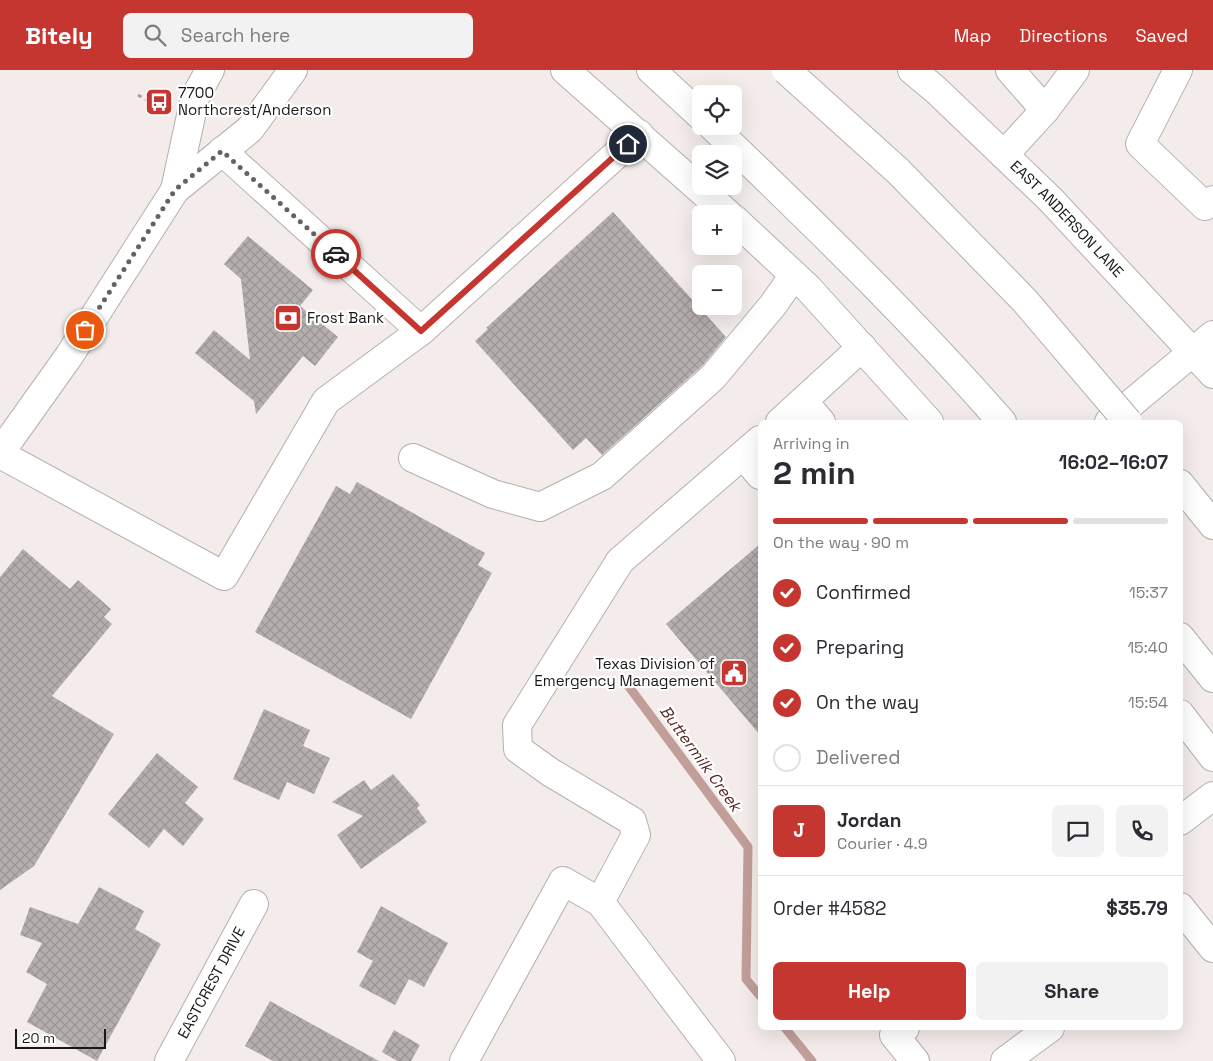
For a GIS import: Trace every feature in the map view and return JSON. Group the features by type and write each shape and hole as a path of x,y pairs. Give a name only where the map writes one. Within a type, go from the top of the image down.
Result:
{"main road":[{"path":"175,190 195,97 210,70"},
{"path":"293,70 250,129 175,190 69,356 0,454 224,576 326,401 421,331 639,134"},
{"path":"565,70 718,205"},
{"path":"651,70 692,108"},
{"path":"786,70 898,171 1012,288 1126,420"},
{"name":"EAST ANDERSON LANE","path":"912,70 1203,343 1213,374"},
{"path":"1010,70 1045,110"},
{"path":"1004,155 1045,110 1075,70"},
{"path":"1178,70 1140,144 1205,206 1213,200"},
{"path":"721,135 824,233 954,368 1000,420"},
{"path":"222,151 421,331"},
{"path":"742,226 794,275 927,420"},
{"path":"413,458 493,494 540,507 602,476 713,377 773,305 794,275"},
{"path":"1112,420 1203,343"},
{"path":"782,420 862,348"},
{"path":"804,402 819,420"},
{"path":"600,902 636,836 632,821 550,772 518,750 517,725 620,561 754,456"},
{"path":"1196,502 1213,525"},
{"path":"1183,641 1213,678"},
{"path":"1183,718 1213,757"},
{"path":"1183,819 1213,796"},
{"path":"464,1061 563,881 600,902 721,1061"},
{"name":"EASTCREST DRIVE","path":"170,1061 254,904"},
{"path":"1184,920 1213,948"},
{"path":"896,1030 915,1061"},
{"path":"1005,1061 1047,1030"}],"path":[{"path":"138,95 161,108"}],"building":[{"path":"613,212 692,299 692,315 706,315 726,337 703,365 602,455 586,438 573,450 475,341 488,329 486,328"},
{"path":"248,236 313,290 300,306 338,337 315,366 303,356 256,414 254,401 195,353 214,330 250,360 241,279 224,264"},
{"path":"357,482 485,553 478,565 492,573 411,719 255,632 336,486 350,494"},
{"name":"Texas Division of Emergency Management","path":"758,546 758,733 666,624"},
{"path":"23,549 70,589 78,580 111,609 104,617 112,624 52,696 114,734 34,866 0,890 0,577"},
{"path":"264,709 310,730 303,746 330,758 314,794 287,782 279,800 233,779"},
{"path":"157,753 198,787 185,803 204,819 183,846 164,829 149,848 108,814"},
{"path":"393,774 420,805 417,808 427,822 361,869 337,835 363,816 332,802 364,780 371,790"},
{"path":"99,887 144,911 135,929 161,944 97,1061 27,1022 47,984 26,972 42,943 20,935 30,907 78,924"},
{"path":"381,906 448,943 424,987 409,979 395,1005 359,986 373,961 357,952"},
{"path":"270,1001 379,1061 273,1061 245,1046"},
{"path":"394,1030 420,1045 411,1061 397,1061 382,1052"}],"waterway":[{"name":"Buttermilk Creek","path":"627,684 748,847 746,979 758,994"},
{"name":"Buttermilk Creek","path":"787,1030 812,1061"}],"way so far":[{"path":"85,330 175,190 222,151 336,254"}],"place":[{"name":"7700 Northcrest/Anderson","path":"159,102"},
{"name":"Frost Bank","path":"288,318"},
{"name":"Texas Division of Emergency Management","path":"734,673"}],"route":[{"path":"336,254 421,331 628,144"}]}
